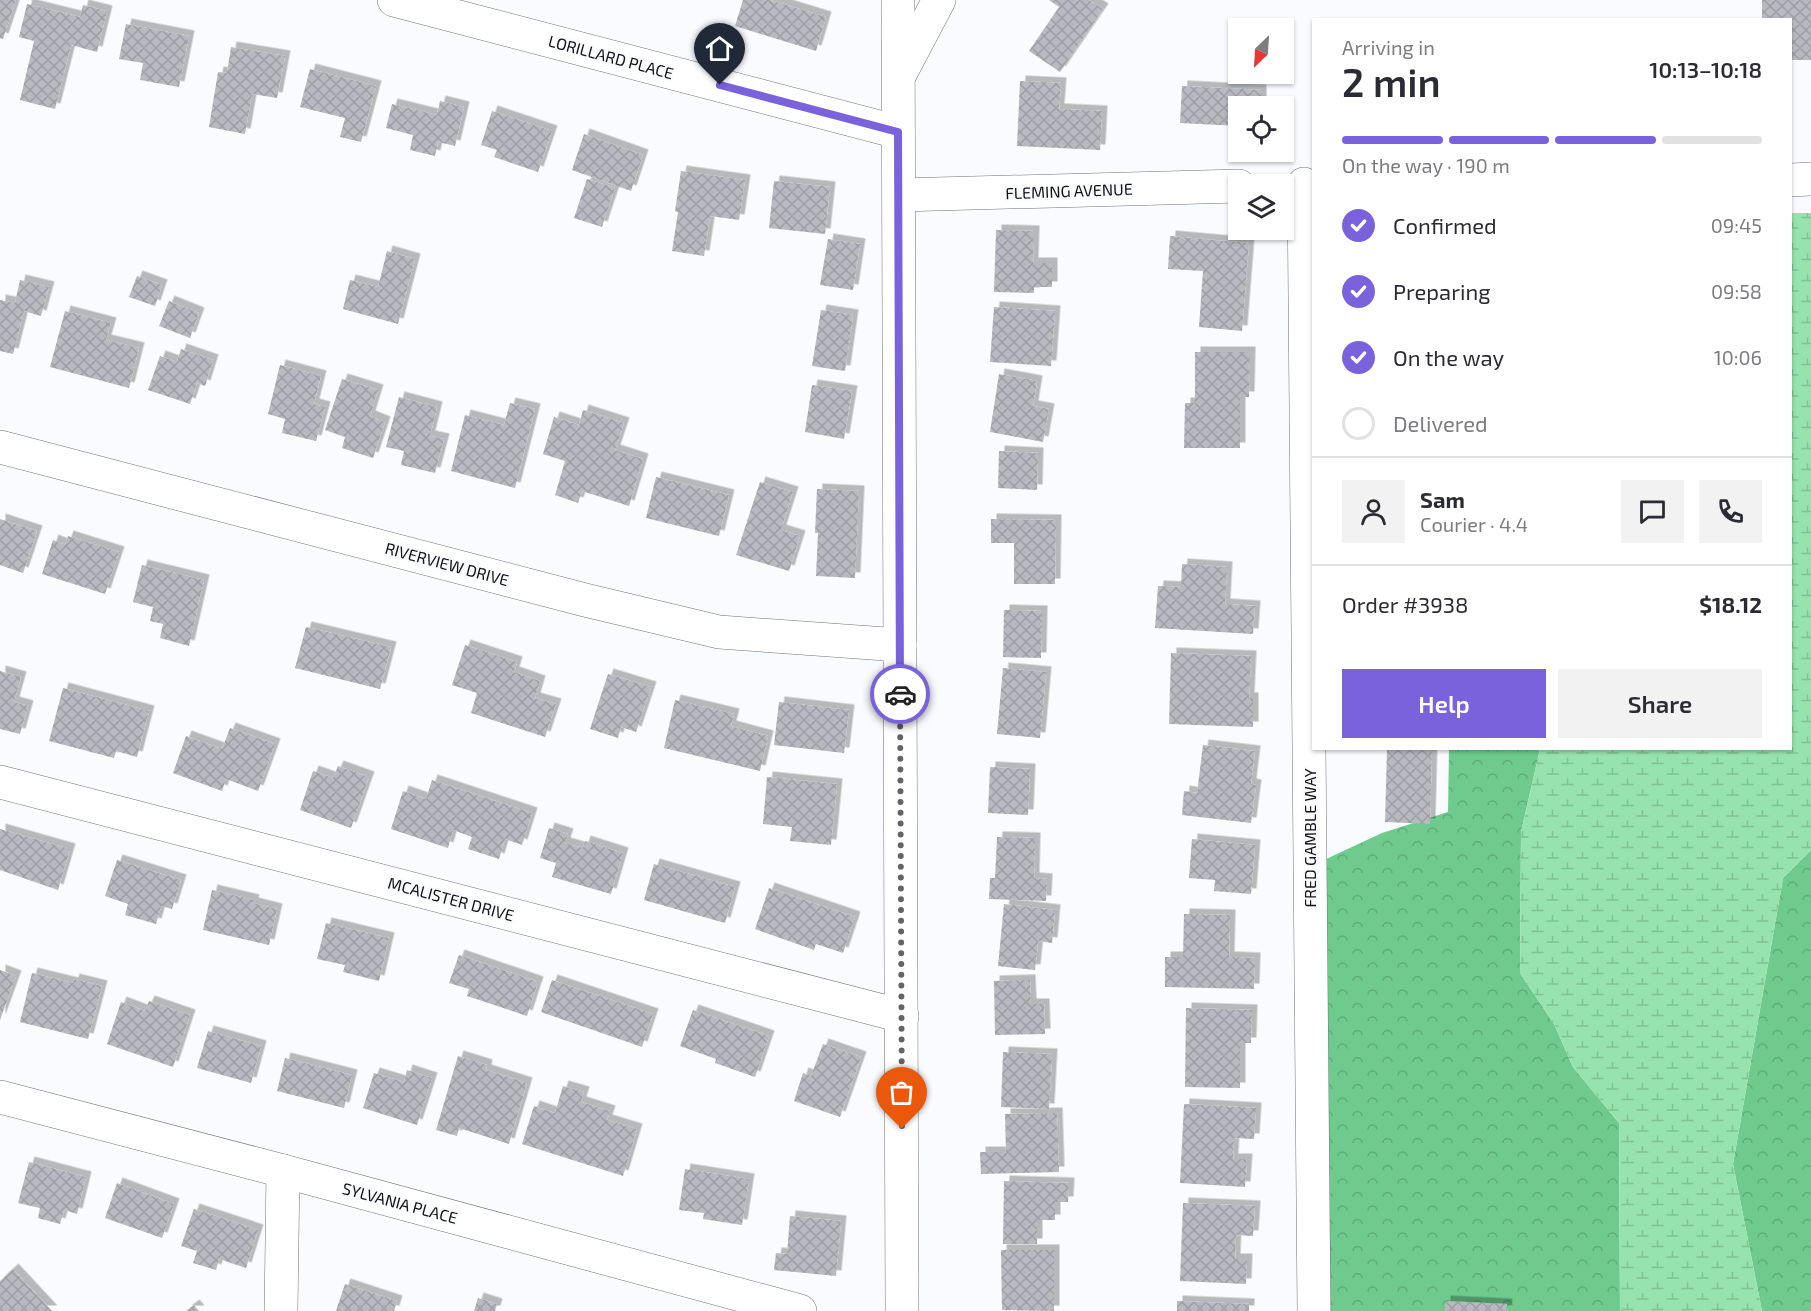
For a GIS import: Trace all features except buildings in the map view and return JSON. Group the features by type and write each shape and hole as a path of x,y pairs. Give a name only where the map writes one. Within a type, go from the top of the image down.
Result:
{"street":[{"name":"LORILLARD PLACE","path":"394,0 898,132"},
{"path":"898,0 902,1311"},
{"path":"899,76 939,0"},
{"path":"1792,180 1811,179"},
{"name":"FRED GAMBLE WAY","path":"1301,184 1314,1311"},
{"name":"FLEMING AVENUE","path":"899,195 1228,186"},
{"name":"RIVERVIEW DRIVE","path":"0,447 585,600 719,632 900,645"},
{"name":"MCALISTER DRIVE","path":"0,782 902,1016"},
{"name":"SYLVANIA PLACE","path":"0,1097 800,1311"},
{"path":"282,1311 283,1171"}],"green space":[{"path":"1792,213 1811,213 1811,850 1783,878 1733,1164 1762,1311 1620,1311 1619,1123 1573,1067 1554,1024 1520,973 1521,832 1540,750 1792,750"},
{"path":"1449,750 1540,750 1521,832 1520,973 1554,1024 1573,1067 1619,1123 1620,1311 1328,1311 1324,860 1382,833 1448,812"},
{"path":"1811,850 1811,1311 1762,1311 1733,1164 1783,878"}],"way so far":[{"path":"900,694 902,1129"}],"route":[{"path":"720,85 898,132 900,694"}]}
